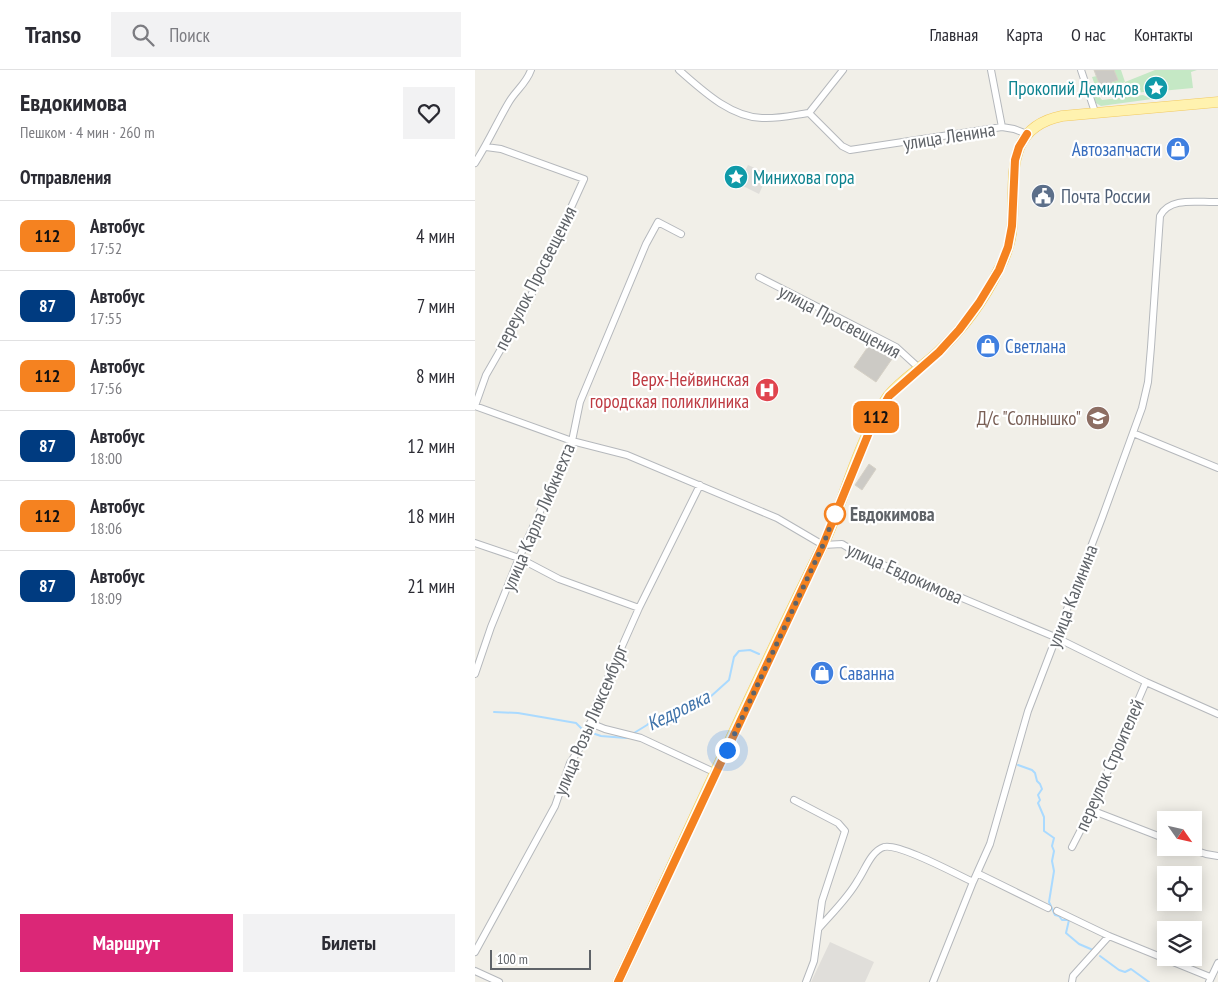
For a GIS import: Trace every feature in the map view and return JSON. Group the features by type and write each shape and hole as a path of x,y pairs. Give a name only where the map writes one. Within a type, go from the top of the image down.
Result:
{"main road":[{"path":"618,982 823,545 872,425 889,396 939,352 967,320 1001,265 1008,247 1012,226 1015,160 1019,147 1027,134 1037,125 1053,118 1095,112 1218,102"}],"street":[{"path":"475,163 510,99 525,83 531,70"},
{"path":"679,70 721,104 748,116 770,118 809,113 843,70"},
{"path":"991,70 1002,127"},
{"path":"1081,70 1095,112"},
{"name":"улица Ленина","path":"809,113 842,146 853,150 1002,127 1015,129 1027,134"},
{"name":"переулок Просвещения","path":"475,406 486,375 528,302 584,179 501,149 486,146"},
{"name":"улица Калинина","path":"933,982 990,844 1027,711 1102,518 1142,408 1148,382 1159,221 1162,212 1171,205 1183,202 1218,202"},
{"name":"улица Карла Либкнехта","path":"475,674 491,627 519,558 572,441 580,402 646,244 658,222 681,234"},
{"name":"улица Просвещения","path":"759,277 896,347 919,368"},
{"name":"улица Евдокимова","path":"475,406 572,441 627,455 700,485 777,518 823,545 842,544 862,556 894,570 1055,637 1146,682 1218,714"},
{"path":"1133,433 1218,468"},
{"name":"улица Розы Люксембург","path":"475,952 550,816 570,763 590,728 595,707 639,608 700,485"},
{"path":"475,543 519,558 559,579 639,608"},
{"name":"переулок Строителей","path":"1072,848 1091,810 1146,682"},
{"path":"590,728 605,729 641,738 716,773"},
{"path":"794,800 838,823 845,831 822,901 814,962 806,982"},
{"path":"1091,810 1157,836"},
{"path":"819,929 854,887 876,851 888,846 903,850 973,882"},
{"path":"1203,853 1218,856"},
{"path":"977,873 1048,908"},
{"path":"1057,911 1109,936 1209,979 1217,967"},
{"path":"1073,982 1073,976 1109,936"},
{"path":"475,971 499,982"}],"shaded area":[{"path":"748,165 768,174 759,194 739,184"},
{"path":"830,942 874,962 865,982 811,982"}],"green space":[{"path":"1114,70 1121,70 1125,82 1100,91 1096,88 1092,77 1097,76 1101,86 1117,80"},
{"path":"1155,70 1197,70 1191,72 1193,88 1161,91 1162,86 1155,82 1151,86 1152,91 1104,97 1100,93 1126,86 1125,82"},
{"path":"1097,94 1102,100 1143,95 1152,99 1101,106 1096,103 1093,95"}],"building":[{"path":"1094,70 1114,70 1118,80 1100,86"},
{"name":"Автозапчасти","path":"1185,143 1186,154 1170,155 1169,144"},
{"path":"872,341 894,356 876,382 854,367"},
{"path":"869,464 876,469 862,490 855,485"}],"waterway":[{"name":"Кедровка","path":"634,733 656,717 672,715 709,698 729,680 734,657 739,651 750,650 759,654"},
{"name":"Кедровка","path":"494,712 518,713 576,723 583,730 601,736 631,737"},
{"name":"Кедровка","path":"1018,765 1035,773 1042,789 1038,795 1040,800 1038,803 1044,817 1044,831 1054,838 1052,846 1054,851 1052,861 1054,871 1049,902 1055,915 1059,916 1062,920 1069,920 1066,933 1079,944 1093,950"},
{"name":"Кедровка","path":"1100,956 1119,970 1125,972 1131,969 1149,982"}],"bus line":[{"name":"112","path":"618,982 823,545 858,454 872,425 889,396 939,352 959,330 979,303 1004,260 1012,226 1015,160 1019,147 1027,134"}],"place":[{"name":"Прокопий Демидов","path":"1156,88"},
{"name":"Автозапчасти","path":"1178,149"},
{"name":"Минихова гора","path":"736,177"},
{"name":"Почта России","path":"1043,196"},
{"name":"Светлана","path":"988,346"},
{"name":"Верх-Нейвинская городская поликлиника","path":"767,390"},
{"name":"Д/с \"Солнышко\"","path":"1098,418"},
{"name":"Евдокимова","path":"835,514"},
{"name":"Саванна","path":"822,673"}],"route":[{"path":"727,750 823,545 835,514"}]}
